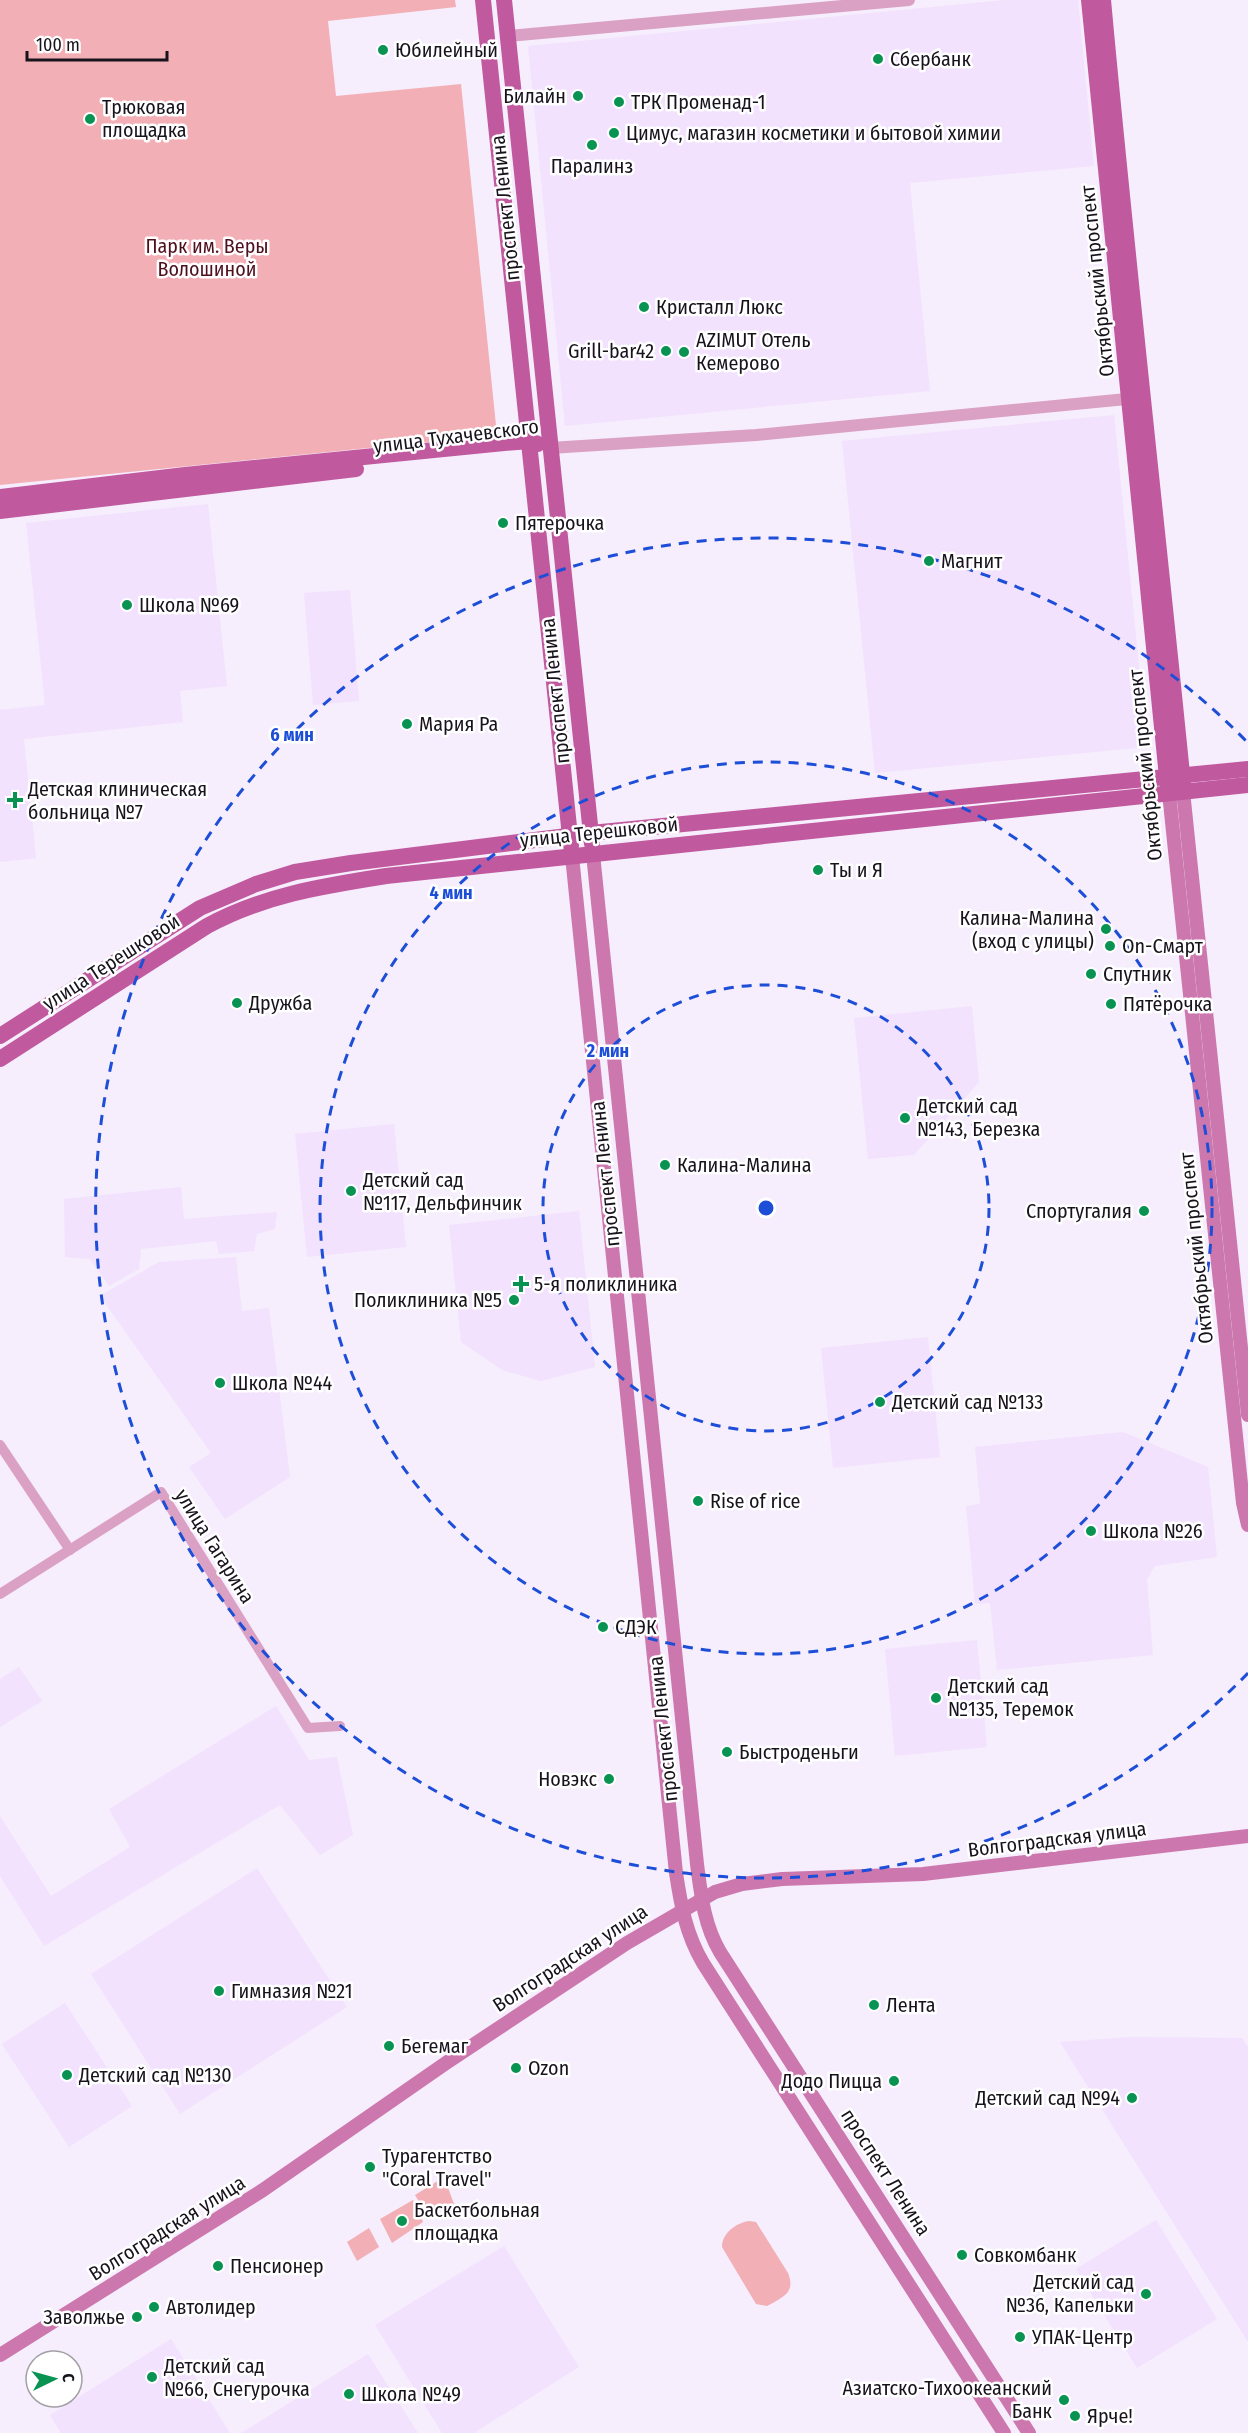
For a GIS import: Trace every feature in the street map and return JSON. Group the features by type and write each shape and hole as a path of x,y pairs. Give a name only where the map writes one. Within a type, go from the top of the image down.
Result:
{"main road":[{"name":"проспект Ленина","path":"483,0 681,1910 689,1937 703,1963 1004,2433"},
{"name":"проспект Ленина","path":"504,0 702,1899 709,1928 720,1952 1029,2433"},
{"name":"Октябрьский проспект","path":"1089,0 1137,398"},
{"name":"Октябрьский проспект","path":"1103,0 1137,398 1243,1503 1248,1525"},
{"path":"487,39 508,36"},
{"name":"улица Тухачевского","path":"0,497 185,475 531,446 550,448"},
{"name":"улица Тухачевского","path":"0,511 359,469 531,446"},
{"name":"улица Терешковой","path":"0,1059 199,931 224,917 258,903 299,890 386,876 593,854 1175,784 1248,769"},
{"name":"Октябрьский проспект","path":"1175,784 1248,1415"},
{"name":"улица Терешковой","path":"0,1035 200,908 256,884 295,872 591,833 1175,784 1248,785"},
{"path":"606,1190 618,1194 632,1227"},
{"name":"Волгоградская улица","path":"0,2355 263,2190 446,2063 681,1910 715,1892 742,1884 782,1879 923,1874 1248,1836"}],"street":[{"path":"508,36 909,0"},
{"path":"550,448 756,435 1137,398"},
{"path":"0,1445 70,1550 0,1594"},
{"name":"улица Гагарина","path":"70,1550 161,1492 308,1728 340,1726"}],"shaded area":[{"path":"1005,0 1078,0 1094,166 910,183 930,391 565,426 528,46"},
{"path":"1114,415 1147,747 875,773 842,441"},
{"name":"Школа №69","path":"208,504 227,686 180,691 183,722 24,739 36,858 0,862 0,710 45,705 26,523"},
{"path":"350,590 359,701 313,705 304,593"},
{"name":"Детский сад №143, Березка","path":"972,1006 979,1082 914,1155 868,1159 854,1018"},
{"name":"Детский сад №117, Дельфинчик","path":"394,1124 406,1247 307,1257 295,1134"},
{"path":"181,1187 184,1219 277,1212 275,1229 257,1234 254,1251 219,1254 216,1241 141,1249 139,1269 109,1286 90,1259 65,1257 64,1199"},
{"name":"5-я поликлиника","path":"579,1211 595,1367 541,1381 502,1370 461,1342 449,1225"},
{"name":"Школа №44","path":"236,1257 242,1311 269,1308 290,1477 225,1519 189,1467 211,1453 100,1296 159,1262"},
{"name":"Детский сад №133","path":"928,1337 940,1457 833,1468 821,1348"},
{"name":"Школа №26","path":"1123,1432 1208,1467 1217,1557 1155,1566 1147,1579 1153,1655 997,1670 990,1603 975,1604 966,1506 980,1504 975,1447"},
{"name":"Детский сад №135, Теремок","path":"977,1640 987,1747 895,1756 885,1649"},
{"path":"19,1667 42,1701 0,1727 0,1679"},
{"path":"276,1706 309,1760 337,1757 353,1835 320,1855 280,1805 44,1946 0,1876 0,1816 51,1896 130,1847 109,1809"},
{"name":"Гимназия №21","path":"257,1868 347,2007 180,2114 91,1974"},
{"name":"Детский сад №130","path":"65,2003 132,2106 69,2147 2,2044"},
{"path":"1132,2037 1242,2038 1248,2047 1248,2342 1060,2042"},
{"name":"Детский сад №36, Капельки","path":"1156,2220 1217,2319 1137,2368 1076,2269"},
{"path":"504,2246 579,2367 474,2433 442,2433 375,2325"},
{"name":"Детский сад №66, Снегурочка","path":"171,2339 230,2433 61,2433 50,2415 60,2409 84,2409 84,2394"},
{"name":"Школа №49","path":"368,2354 418,2433 241,2433"}],"green space":[{"name":"Парк им. Веры Волошиной","path":"0,0 455,0 456,7 328,21 336,96 461,84 497,435 0,485"},
{"path":"444,2177 454,2204 428,2217 415,2195"},
{"name":"Баскетбольная площадка","path":"413,2200 423,2222 392,2243 380,2219"},
{"path":"749,2221 756,2222 788,2273 790,2280 786,2294 767,2306 756,2304 722,2247 727,2233 739,2224"},
{"path":"369,2228 379,2247 357,2261 347,2242"}],"place":[{"name":"Юбилейный","path":"383,50"},
{"name":"Сбербанк","path":"878,59"},
{"name":"Билайн","path":"578,96"},
{"name":"ТРК Променад-1","path":"619,102"},
{"name":"Трюковая площадка","path":"90,119"},
{"name":"Цимус, магазин косметики и бытовой химии","path":"614,133"},
{"name":"Паралинз","path":"592,145"},
{"name":"Кристалл Люкс","path":"644,307"},
{"name":"Grill-bar42","path":"666,351"},
{"name":"AZIMUT Отель Кемерово","path":"684,352"},
{"name":"Пятерочка","path":"503,523"},
{"name":"Магнит","path":"929,561"},
{"name":"Школа №69","path":"127,605"},
{"name":"Мария Ра","path":"407,724"},
{"name":"Детская клиническая больница №7","path":"15,800"},
{"name":"Ты и Я","path":"818,870"},
{"name":"Калина-Малина (вход с улицы)","path":"1106,929"},
{"name":"On-Смарт","path":"1110,946"},
{"name":"Спутник","path":"1091,974"},
{"name":"Дружба","path":"237,1003"},
{"name":"Пятёрочка","path":"1111,1004"},
{"name":"Детский сад №143, Березка","path":"905,1118"},
{"name":"Калина-Малина","path":"665,1165"},
{"name":"Детский сад №117, Дельфинчик","path":"351,1191"},
{"name":"Спортугалия","path":"1144,1211"},
{"name":"5-я поликлиника","path":"521,1284"},
{"name":"Поликлиника №5","path":"514,1300"},
{"name":"Школа №44","path":"220,1383"},
{"name":"Детский сад №133","path":"880,1402"},
{"name":"Rise of rice","path":"698,1501"},
{"name":"Школа №26","path":"1091,1531"},
{"name":"СДЭК","path":"603,1627"},
{"name":"Детский сад №135, Теремок","path":"936,1698"},
{"name":"Быстроденьги","path":"727,1752"},
{"name":"Новэкс","path":"609,1779"},
{"name":"Гимназия №21","path":"219,1991"},
{"name":"Лента","path":"874,2005"},
{"name":"Бегемаг","path":"389,2046"},
{"name":"Ozon","path":"516,2068"},
{"name":"Детский сад №130","path":"67,2075"},
{"name":"Додо Пицца","path":"894,2081"},
{"name":"Детский сад №94","path":"1132,2098"},
{"name":"Турагентство \"Coral Travel\"","path":"370,2167"},
{"name":"Баскетбольная площадка","path":"402,2221"},
{"name":"Совкомбанк","path":"962,2255"},
{"name":"Пенсионер","path":"218,2266"},
{"name":"Детский сад №36, Капельки","path":"1146,2294"},
{"name":"Автолидер","path":"154,2307"},
{"name":"Заволжье","path":"137,2317"},
{"name":"УПАК-Центр","path":"1020,2337"},
{"name":"Детский сад №66, Снегурочка","path":"152,2377"},
{"name":"Школа №49","path":"349,2394"},
{"name":"Азиатско-Тихоокеанский Банк","path":"1064,2400"},
{"name":"Ярче!","path":"1075,2416"}]}
